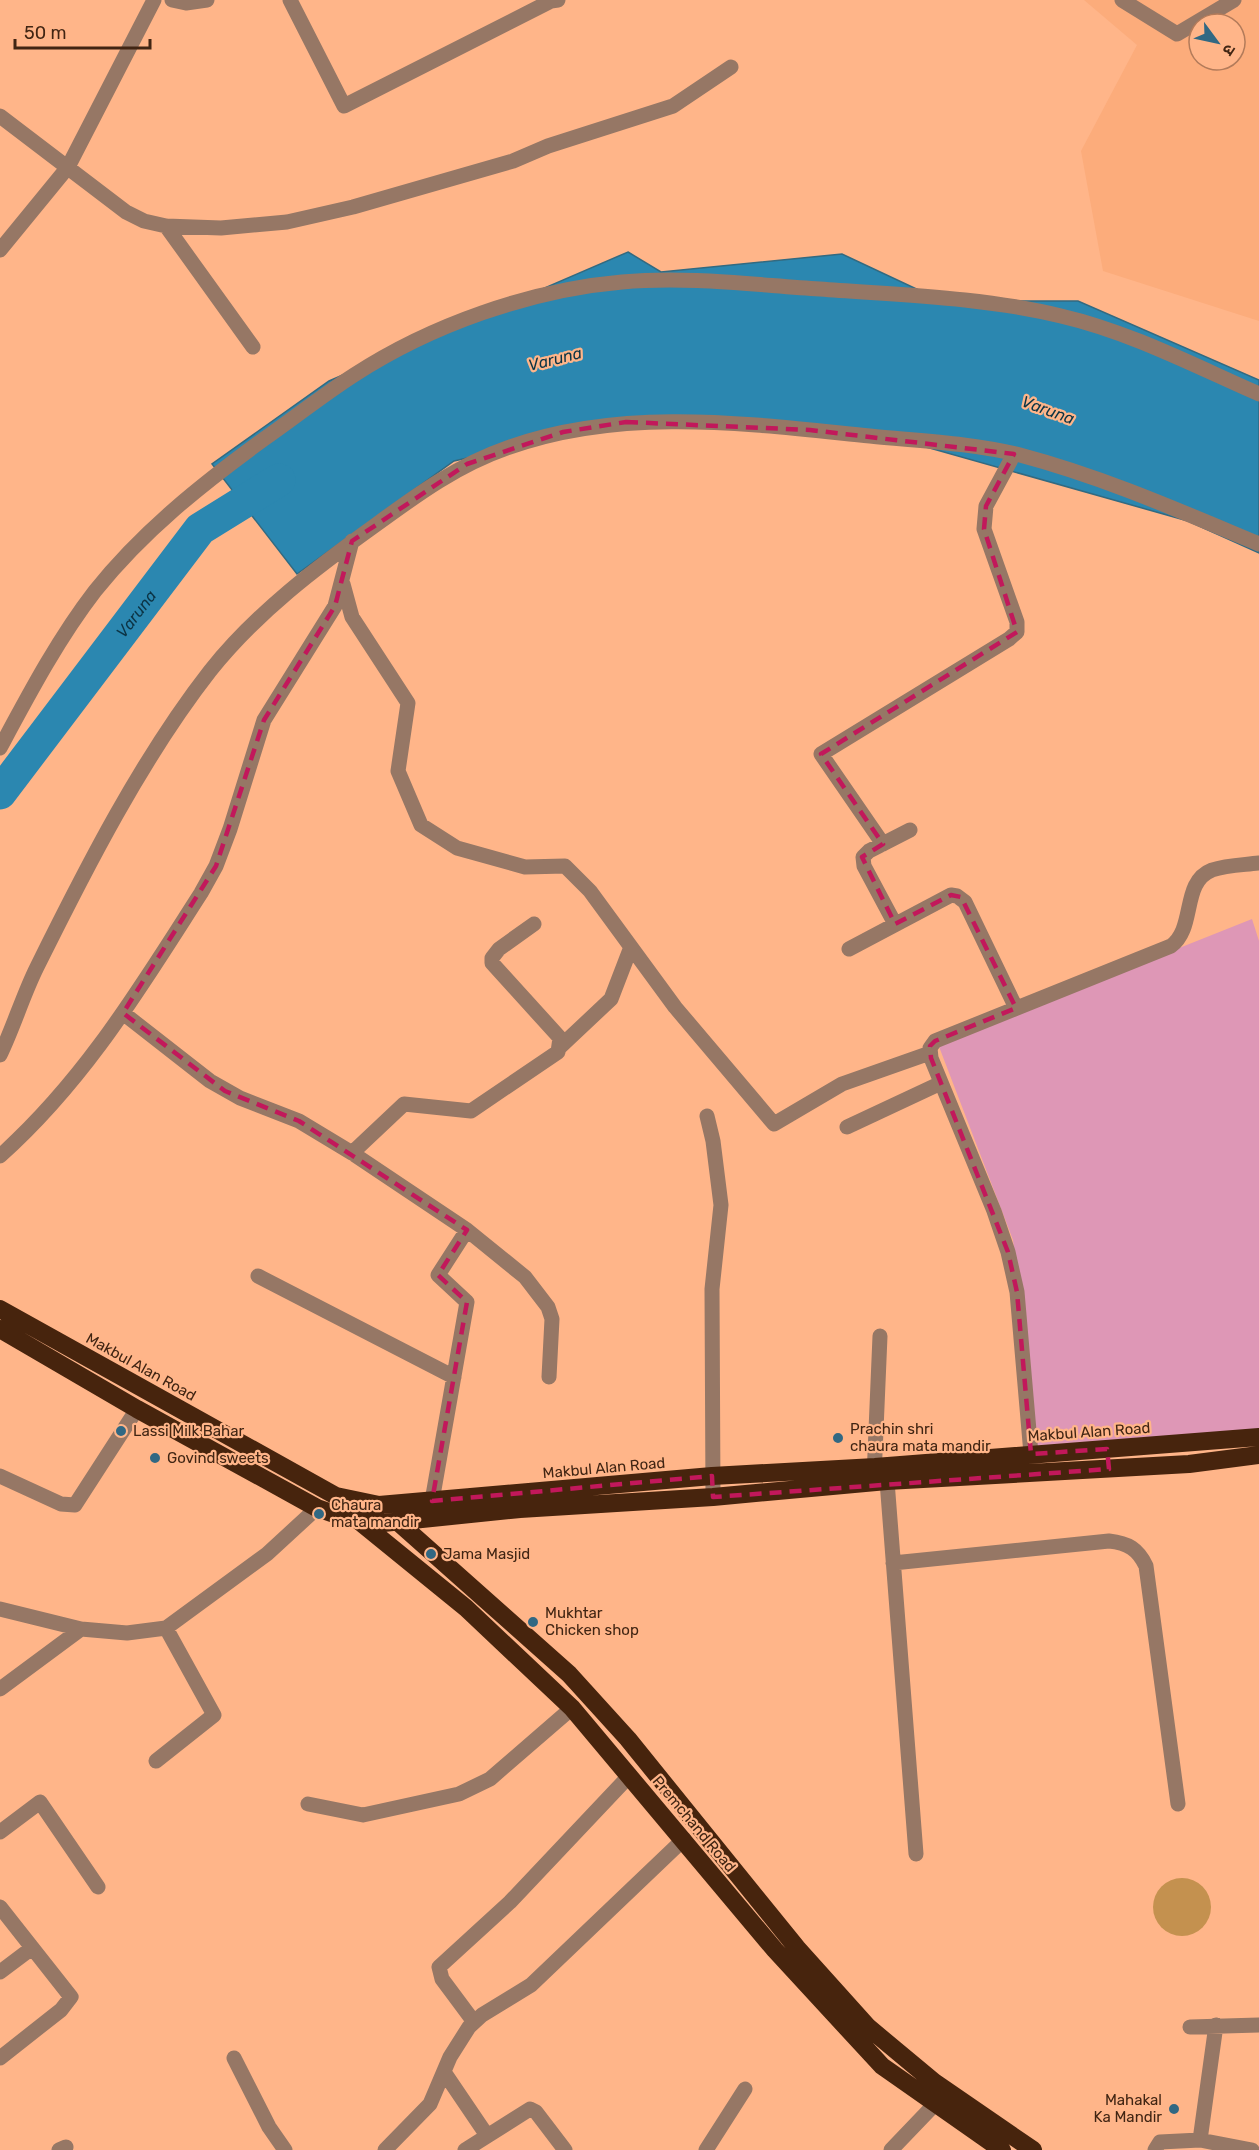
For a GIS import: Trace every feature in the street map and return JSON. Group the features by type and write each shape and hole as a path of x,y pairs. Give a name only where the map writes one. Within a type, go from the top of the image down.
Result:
{"highway":[{"name":"Makbul Alan Road","path":"0,1309 336,1496 379,1505 712,1476 878,1477 1109,1469 1189,1464 1259,1455"},
{"name":"Makbul Alan Road","path":"0,1329 137,1409 318,1508 357,1520 383,1524 520,1509 713,1497 878,1477 1031,1454 1259,1437"},
{"path":"1107,1449 1109,1469"},
{"name":"Premchand Road","path":"357,1520 466,1608 572,1708 776,1950 857,2041 906,2085 1002,2150"},
{"name":"Premchand Road","path":"398,1522 569,1674 628,1739 797,1948 868,2027 934,2082 1034,2150"}],"street":[{"path":"0,250 68,167 154,0"},
{"path":"172,0 186,3 207,0"},
{"path":"290,0 344,106 551,1 558,0"},
{"path":"1122,0 1177,34 1234,0"},
{"path":"0,116 126,212 166,226 221,228 287,222 513,161 548,146 673,106 731,67"},
{"path":"166,226 253,347"},
{"path":"0,748 40,673 95,592 149,531 212,477 355,374 427,334 474,315 546,296 621,282 686,281 1005,305 1064,316 1119,334 1259,394"},
{"path":"0,1055 36,969 127,797 181,710 241,637 320,564 427,487 467,464 510,447 563,432 626,422 693,421 953,444 1014,454 1124,488 1259,544"},
{"path":"883,844 821,754 1017,632 1017,622 984,529 986,506 1014,454"},
{"path":"0,1156 33,1126 92,1059 201,893 216,866 264,720 324,629 343,584 352,542"},
{"path":"343,584 352,617 408,703 398,771 421,825 457,848 525,867 565,866 590,891 675,1007 774,1124 842,1084 930,1053"},
{"path":"896,924 863,861 865,854 910,830"},
{"path":"1031,1454 1017,1292 1008,1252 994,1211 930,1053 935,1041 1170,946 1183,934 1193,892 1202,876 1225,866 1259,863"},
{"path":"849,949 951,895 961,897 1016,1008"},
{"path":"534,924 499,949 492,958 492,963 556,1032 560,1038 560,1047"},
{"path":"352,1153 404,1104 471,1111 553,1056 611,999 631,947"},
{"path":"123,1012 225,1091 299,1121 352,1153 467,1230 525,1276 548,1307 553,1340 549,1377"},
{"path":"848,1126 941,1083"},
{"path":"706,1116 713,1141 721,1205 712,1289 713,1497"},
{"path":"432,1501 467,1302 438,1275 467,1230"},
{"path":"258,1275 454,1377"},
{"path":"880,1336 878,1477 893,1563 916,1854"},
{"path":"0,1476 61,1504 75,1505 137,1409"},
{"path":"0,1609 81,1629 128,1633 166,1628 267,1554 318,1508"},
{"path":"893,1563 1109,1541 1121,1542 1140,1553 1146,1566 1178,1804"},
{"path":"156,1761 214,1715 166,1628"},
{"path":"0,1689 81,1629"},
{"path":"308,1804 363,1815 459,1794 490,1779 572,1708"},
{"path":"474,2022 442,1979 439,1967 510,1902 630,1775"},
{"path":"0,1832 40,1802 98,1887"},
{"path":"385,2150 430,2104 460,2040 474,2022 531,1985 684,1839"},
{"path":"0,1907 71,1997 61,2010 0,2058"},
{"path":"0,1972 32,1948"},
{"path":"1200,2140 1216,2025"},
{"path":"1190,2027 1259,2025"},
{"path":"234,2058 269,2127 285,2150"},
{"path":"444,2072 486,2134"},
{"path":"706,2150 745,2089"},
{"path":"891,2150 935,2104"},
{"path":"465,2150 486,2134 530,2109 536,2112 565,2150"},
{"path":"1155,2150 1160,2142 1200,2140 1252,2150"}],"highlighted area":[{"path":"626,422 810,430 1014,454 986,506 984,529 1017,632 821,754 883,844 862,857 895,924 951,895 961,897 1016,1008 935,1041 930,1046 931,1058 1008,1252 1017,1292 1031,1454 1107,1449 1109,1469 713,1497 712,1476 432,1501 467,1302 438,1275 467,1230 299,1121 225,1091 123,1013 216,866 264,720 335,606 352,541 467,464 563,432"}],"shaded area":[{"path":"1084,0 1259,0 1259,321 1103,271 1081,151 1137,45"},
{"path":"1252,919 1259,941 1259,1436 1037,1452 1013,1240 938,1044"}],"water":[{"path":"628,252 661,272 842,254 942,301 1078,301 1259,380 1259,553 1188,521 912,443 657,416 454,461 297,574 212,464 329,381"}],"building":[{"path":"1176,1878 1188,1878 1203,1886 1211,1901 1211,1913 1203,1928 1188,1936 1176,1936 1161,1928 1153,1913 1153,1901 1161,1886"}],"waterway":[{"name":"Varuna","path":"0,793 200,529 279,480"}],"place":[{"name":"Lassi Milk Bahar","path":"121,1431"},
{"name":"Prachin shri chaura mata mandir","path":"838,1438"},
{"name":"Govind sweets","path":"155,1458"},
{"name":"Chaura mata mandir","path":"319,1514"},
{"name":"Jama Masjid","path":"431,1554"},
{"name":"Mukhtar Chicken shop","path":"533,1622"},
{"name":"Mahakal Ka Mandir","path":"1174,2109"}]}
